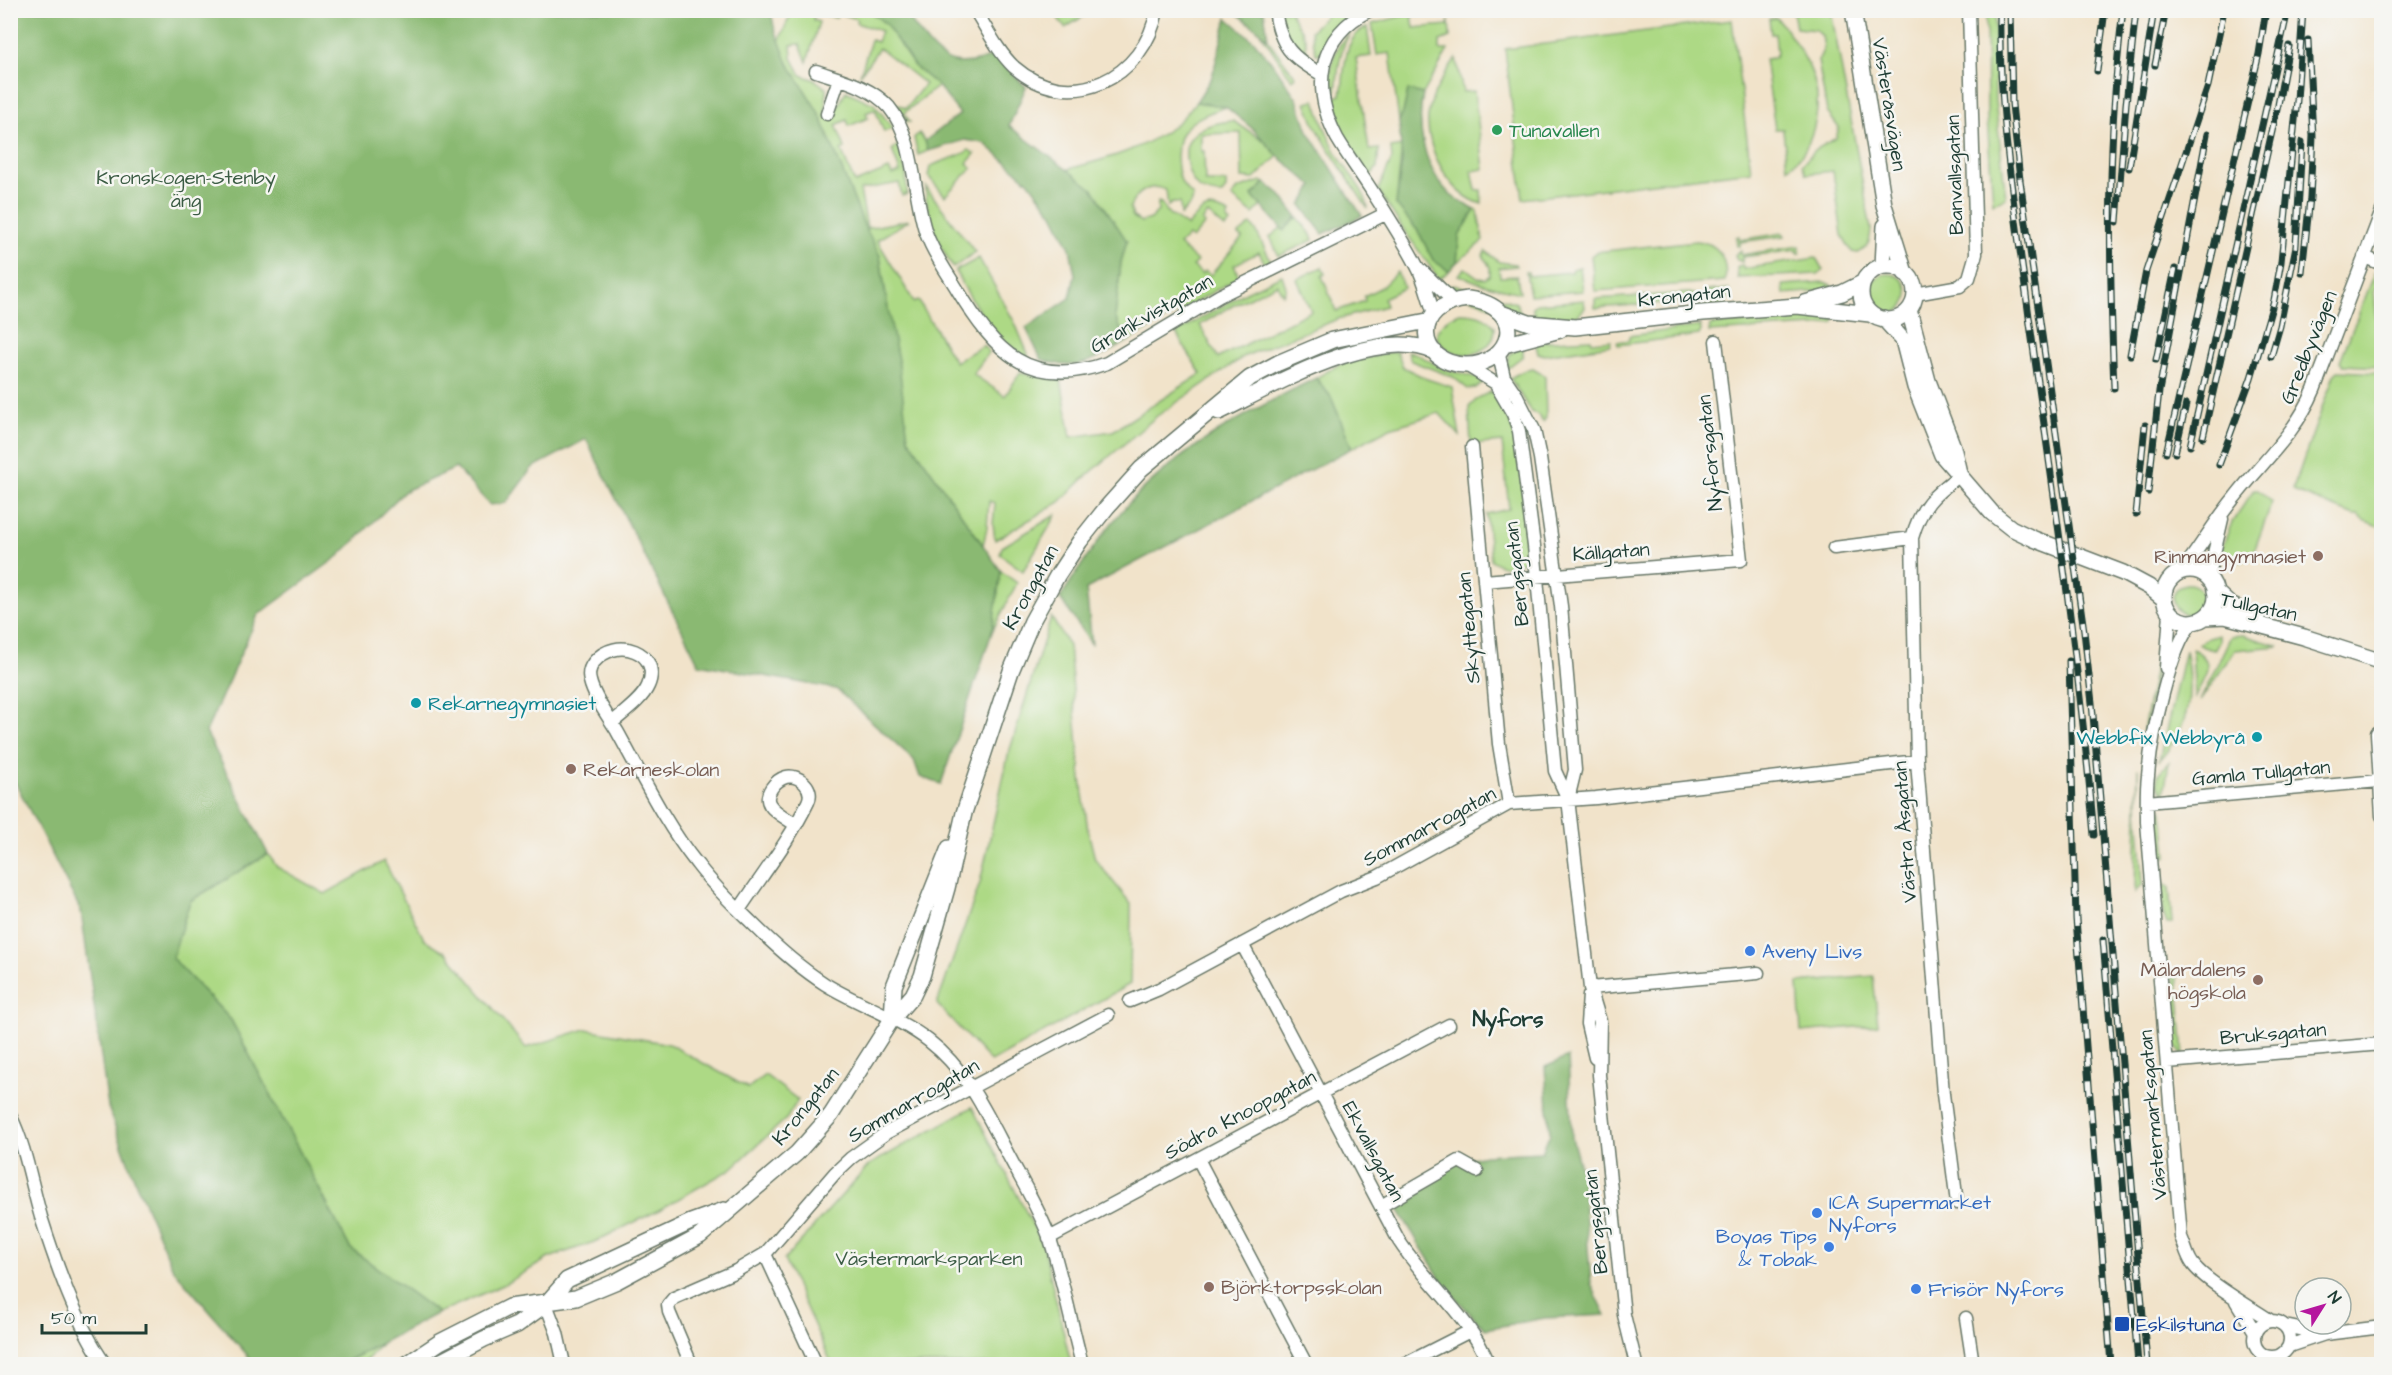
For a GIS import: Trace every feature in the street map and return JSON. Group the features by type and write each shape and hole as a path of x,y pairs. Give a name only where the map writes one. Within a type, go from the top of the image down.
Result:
{"street":[{"path":"975,10 1004,56 1014,67 1045,84 1079,89 1104,82 1126,69 1146,45 1157,10"},
{"path":"1275,10 1286,49 1299,62 1321,74"},
{"path":"1370,10 1342,28 1332,42 1321,74 1330,123 1418,267 1454,302"},
{"name":"Västeråsvägen","path":"1853,10 1884,205 1885,249 1882,266"},
{"name":"Banvallsgatan","path":"1915,294 1960,286 1969,278 1976,254 1969,10"},
{"name":"Grankvistgatan","path":"816,71 858,85 875,95 889,108 905,138 926,235 983,331 1014,358 1047,371 1069,372 1107,363 1219,296 1385,214"},
{"path":"827,114 839,79"},
{"name":"Västeråsvägen","path":"1884,205 1905,273"},
{"name":"Gredbyvägen","path":"2178,574 2242,488 2283,443 2305,411 2382,211"},
{"path":"2364,257 2382,264"},
{"path":"1877,317 1896,318 1909,310 1915,300 1914,286 1905,273 1898,268 1882,266 1874,270 1862,283 1862,299 1877,317 1903,340 1909,356 1915,387 1942,455 1992,513 2011,528 2053,548 2123,573 2149,587 2181,621 2199,619 2214,604 2211,585 2198,572 2152,578 2123,573"},
{"path":"1418,267 1430,317 1426,332 1428,344 1435,352 1446,359 1466,365 1488,358 1501,348 1508,330 1507,321 1501,313 1493,306 1478,301 1454,302 1430,317"},
{"name":"Krongatan","path":"1501,348 1575,327 1703,313 1797,306 1842,294 1862,283"},
{"name":"Krongatan","path":"1797,306 1877,317"},
{"path":"1909,310 1928,381 1953,447 1959,476"},
{"name":"Krongatan","path":"1501,313 1529,322 1575,327"},
{"name":"Krongatan","path":"407,1365 440,1342 509,1307 546,1304 576,1298 617,1281 700,1236 797,1153 831,1115 892,1019 894,986 964,813 1011,671 1032,621 1080,541 1141,469 1250,378 1306,350 1332,340 1430,317"},
{"name":"Nyforsgatan","path":"1716,341 1741,560"},
{"name":"Krongatan","path":"1197,423 1312,367 1368,349 1412,344 1435,352"},
{"name":"Bergsgatan","path":"1501,348 1504,377 1517,396 1534,430 1556,574 1575,770 1568,799"},
{"name":"Bergsgatan","path":"1466,365 1495,383 1514,414 1519,430 1537,576 1555,771 1568,799 1590,988 1587,1024 1599,1075 1624,1315 1636,1365"},
{"name":"Skyttegatan","path":"1472,447 1499,744 1509,804"},
{"name":"Västra Åsgatan","path":"1957,1203 1943,1094 1917,761 1912,538 1923,508 1935,493 1959,476"},
{"name":"Gredbyvägen","path":"2211,585 2224,512"},
{"path":"1834,548 1912,538"},
{"name":"Källgatan","path":"1484,581 1741,560"},
{"path":"2167,606 2166,587 2178,574"},
{"name":"Tullgatan","path":"2211,585 2230,605 2304,637"},
{"name":"Västermarksgatan","path":"2163,693 2167,606"},
{"name":"Tullgatan","path":"2199,619 2225,616 2304,637 2382,662"},
{"name":"Västermarksgatan","path":"2199,619 2182,637 2163,693 2147,776 2147,802 2181,1237 2192,1264 2234,1298 2271,1321"},
{"path":"612,723 645,692 651,675 644,657 634,650 622,647 611,650 593,663 589,673 590,683 612,723 681,842 706,877 784,954 825,984 931,1042 961,1072 972,1088 1032,1200 1049,1238 1082,1365"},
{"path":"2377,733 2382,816"},
{"name":"Sommarrogatan","path":"1130,1001 1159,989 1341,891 1377,877 1509,804 1596,798 1917,761"},
{"name":"Gamla Tullgatan","path":"2147,802 2379,781"},
{"path":"739,910 795,825"},
{"name":"Ekvallsgatan","path":"1242,944 1409,1257 1470,1331 1489,1365"},
{"path":"1590,988 1758,973"},
{"name":"Sommarrogatan","path":"691,1365 668,1305 674,1298 736,1271 765,1254 851,1158 886,1133 1108,1015"},
{"name":"Södra Knoopgatan","path":"1049,1238 1449,1025"},
{"name":"Bruksgatan","path":"2167,1062 2382,1044"},
{"path":"10,1115 18,1131 41,1216 72,1301 89,1340 105,1365"},
{"path":"1198,1159 1306,1365"},
{"path":"1381,1206 1459,1161 1477,1171"},
{"name":"Krongatan","path":"436,1365 484,1339 517,1325 546,1304 567,1280 691,1222 734,1206"},
{"path":"765,1254 816,1365"},
{"name":"Västermarksgatan","path":"2234,1298 2255,1332"},
{"path":"546,1304 557,1333 564,1365"},
{"path":"1966,1318 1973,1365"},
{"path":"2257,1365 2257,1350 2253,1338 2261,1324 2271,1321 2293,1328"},
{"path":"2276,1365 2286,1350 2290,1336 2285,1326"},
{"path":"2353,1331 2382,1327"},
{"path":"1405,1365 1470,1331"},
{"path":"2257,1350 2270,1358 2277,1357 2286,1350 2320,1336"}],"green space":[{"name":"Kronskogen-Stenby äng","path":"11,10 771,11 774,27 787,61 820,115 864,225 880,256 899,365 908,438 1001,571 992,632 941,784 920,777 914,760 836,689 699,664 586,439 532,468 506,503 490,505 456,468 405,491 339,556 258,615 206,732 268,854 190,901 172,958 231,1020 350,1248 438,1313 342,1364 255,1364 173,1269 135,1181 108,1107 81,911 11,774"},
{"path":"1796,10 1831,11 1871,229 1865,249 1858,253 1852,252 1842,235 1833,171 1806,174 1802,165 1815,150 1836,138 1839,128 1827,112 1818,61 1824,48 1822,36 1816,30 1796,28 1793,12"},
{"path":"792,11 869,11 886,24 914,66 938,86 904,113 910,122 907,122 897,104 906,108 925,84 879,48 860,75 871,40 877,42 881,31 856,23 857,19 838,13 836,18 815,12 813,20 819,22 807,62 800,44 791,45 792,58 801,75 815,80 827,89 825,116 832,118 846,91 874,104 893,128 884,132 875,109 866,113 868,118 849,126 847,120 836,125 845,148 841,150 855,183 889,169 892,175 900,172 892,150 898,145 906,173 907,194 902,196 899,183 860,190 867,228 909,220 877,240 914,302 918,300 955,362 984,345 989,352 973,374 1005,396 1020,373 1061,380 1071,437 1113,431 1201,374 1176,333 1246,292 1282,275 1286,287 1283,295 1277,284 1226,309 1200,325 1218,358 1311,311 1297,279 1322,267 1325,274 1322,276 1336,311 1365,301 1364,296 1382,287 1397,272 1404,288 1383,298 1386,306 1338,319 1245,356 1157,416 1083,479 1060,502 995,540 993,524 995,503 989,501 983,545 908,438 880,256 864,225 820,115 787,62 779,41"},
{"path":"869,11 903,11 931,47 940,56 951,61 962,63 977,61 995,55 1026,87 1009,126 1093,189 1127,241 1121,262 1115,317 1127,342 1095,359 1076,365 1041,359 1026,328 1070,298 1075,275 1070,248 1053,214 1028,181 984,143 965,140 928,151 925,141 960,114 938,86 914,66 886,24"},
{"path":"1053,11 1084,11 1087,14 1065,28"},
{"path":"1234,11 1264,11 1268,38"},
{"path":"1280,11 1290,11 1306,42 1305,53 1290,41"},
{"path":"1330,11 1358,11 1333,28 1320,54 1316,54 1311,31"},
{"path":"1447,11 1447,16 1446,12 1412,15 1414,28 1448,25 1449,20 1450,37 1440,41 1440,50 1448,50 1423,94 1408,91 1399,121 1390,53 1377,55 1372,24 1410,14"},
{"path":"1986,11 1995,11 1995,100 2006,198 1993,203 1987,118"},
{"path":"1227,18 1254,41 1274,65 1297,99 1308,131 1362,216 1323,234 1301,205 1313,186 1226,107 1196,102 1212,77"},
{"path":"1777,18 1805,59 1816,87 1816,119 1811,136 1799,158 1787,168 1783,129 1775,129 1765,59 1774,58 1777,53 1775,34 1771,34 1769,19"},
{"path":"1732,20 1751,171 1523,199 1505,49"},
{"path":"1367,27 1371,56 1356,58 1369,150 1379,149 1377,168 1371,175 1368,174 1338,126 1330,100 1341,95 1349,47 1359,32"},
{"path":"1258,29 1296,76 1292,80"},
{"path":"1351,32 1344,45 1338,68 1336,91 1329,94 1333,60 1340,45"},
{"path":"1456,58 1463,92 1474,91 1484,169 1472,171 1476,190 1481,190 1482,204 1470,199 1450,181 1436,157 1428,130 1429,109 1432,101 1442,79"},
{"path":"1408,90 1423,94 1422,134 1428,161 1434,173 1451,195 1475,210 1459,236 1457,262 1449,271 1433,260 1418,231 1396,205 1402,161 1399,121"},
{"path":"1315,100 1333,146 1361,190 1368,209 1314,123 1306,102"},
{"path":"1196,102 1226,107 1198,118 1188,125 1181,135 1177,154 1178,169 1182,183 1193,196 1192,202 1181,215 1180,203 1172,203 1168,206 1166,190 1150,188 1140,193 1130,207 1133,217 1141,222 1150,219 1158,211 1158,202 1169,214 1187,226 1205,209 1215,209 1229,214 1227,220 1230,223 1225,228 1208,214 1202,221 1205,224 1192,239 1188,236 1179,245 1197,261 1193,266 1202,274 1205,271 1211,275 1242,238 1238,235 1251,224 1271,261 1265,264 1259,252 1234,265 1239,277 1127,342 1115,317 1121,262 1127,241 1068,169 1111,157 1153,139 1177,123"},
{"path":"1233,121 1265,141 1278,156 1254,179 1242,178 1241,133 1201,134 1205,182 1226,182 1226,189 1222,194 1204,191 1195,184 1189,172 1186,157 1187,144 1198,131 1204,128"},
{"path":"919,133 928,151 918,155 914,138"},
{"path":"1402,146 1396,204 1418,231 1433,260 1449,271 1439,279 1378,190 1392,159 1391,148"},
{"path":"969,150 975,154 967,163 972,168 945,196 928,176 930,167"},
{"path":"1261,181 1265,183 1252,195 1261,206 1253,214 1232,197 1238,189"},
{"path":"1265,183 1280,194 1297,217 1284,231 1252,196"},
{"path":"926,187 975,252 953,268 942,249 930,219"},
{"path":"1475,210 1478,211 1483,241 1457,262 1459,236"},
{"path":"1297,217 1313,240 1279,256 1270,237 1282,227 1284,230"},
{"path":"1783,233 1785,236 1740,242 1740,246 1737,246 1736,237 1739,236 1740,240"},
{"path":"1696,241 1716,248 1720,253 1725,266 1725,281 1595,291 1591,256 1596,252"},
{"path":"1799,246 1800,253 1798,254 1797,250 1742,257 1742,262 1737,260 1735,255 1741,250 1741,255"},
{"path":"1486,251 1499,262 1515,264 1516,266 1499,268 1500,277 1517,276 1520,293 1458,275 1465,268 1479,278 1485,279 1490,275 1490,267 1483,255"},
{"path":"979,258 1015,323 1028,354 1027,357 1003,340 985,320 955,271"},
{"path":"1816,258 1823,270 1818,274 1738,278 1737,268 1742,265 1743,269"},
{"path":"1580,267 1583,291 1530,295 1526,272 1529,276 1572,272 1572,269"},
{"path":"2375,273 2379,274 2381,286 2374,290 2381,367 2343,365 2340,361"},
{"path":"1888,274 1896,275 1902,280 1907,286 1907,302 1902,308 1896,313 1888,314 1880,313 1874,308 1869,302 1868,294 1869,286 1874,280 1880,275"},
{"path":"1824,282 1831,285 1833,290 1784,294 1783,285"},
{"path":"1456,285 1516,303 1520,317 1454,292 1448,286"},
{"path":"1729,289 1729,298 1722,304 1706,305 1707,291"},
{"path":"1689,293 1698,295 1699,305 1694,305 1689,301 1595,308 1595,299"},
{"path":"1584,300 1585,308 1577,316 1533,319 1533,307 1537,304"},
{"path":"1460,313 1479,316 1495,327 1493,338 1488,346 1470,354 1460,354 1442,345 1436,336 1440,328 1451,317"},
{"path":"1835,316 1834,322 1817,326 1709,332 1710,325"},
{"path":"1700,326 1699,335 1618,345 1617,342 1629,340 1629,336"},
{"path":"1591,339 1592,342 1611,340 1610,345 1544,355 1538,353 1535,342"},
{"path":"1523,345 1523,356 1506,369 1509,355"},
{"path":"1396,351 1403,367 1427,379 1452,387 1460,436 1439,413 1390,428 1352,448 1331,397 1316,378 1340,364"},
{"path":"1408,351 1447,370 1484,382 1476,388 1468,389 1453,377 1411,361"},
{"path":"1533,369 1545,376 1546,418 1543,422 1537,414 1531,412 1510,378"},
{"path":"2338,371 2381,373 2381,527 2363,520 2358,515 2293,489 2334,375"},
{"path":"1316,378 1331,397 1352,448 1086,589 1092,645 1060,598 1093,548 1120,513 1150,482 1194,447 1242,417"},
{"path":"1492,391 1509,418 1519,450 1529,547 1525,560 1508,567 1491,560 1486,514 1509,509 1502,442 1471,445 1469,407 1478,398"},
{"path":"2254,490 2258,490 2272,502 2253,554 2242,562 2219,555 2232,522"},
{"path":"1057,514 1023,571 1000,554 1002,547"},
{"path":"1001,571 1017,583 992,632"},
{"path":"2188,584 2199,588 2203,599 2199,610 2188,614 2177,610 2173,599 2177,588"},
{"path":"1051,617 1069,646 1081,779 1088,831 1095,859 1131,904 1130,984 991,1062 937,1004 980,883 1008,756"},
{"path":"2219,635 2219,641 2214,650 2199,644 2208,638"},
{"path":"2243,635 2279,646 2235,650 2200,701 2231,636"},
{"path":"2159,646 2161,646 2145,733 2143,731"},
{"path":"2192,649 2205,659 2207,664 2205,676 2195,697"},
{"path":"2185,650 2189,681 2187,709 2177,735 2159,761"},
{"path":"2169,762 2164,794 2157,783 2158,774"},
{"path":"2138,768 2143,884 2135,892"},
{"path":"2162,809 2167,857 2159,854 2158,814"},
{"path":"268,854 277,867 325,894 384,861 424,939 447,953 526,1048 586,1029 669,1044 748,1088 765,1075 798,1100 787,1118 731,1169 659,1210 594,1242 549,1258 505,1284 438,1313 350,1248 231,1020 172,958 190,901"},
{"path":"2165,885 2169,887 2172,923 2167,924 2163,913 2162,889"},
{"path":"2173,971 2177,971 2184,1056 2174,1040"},
{"path":"1873,976 1878,1025 1801,1032 1798,983"},
{"path":"1568,1057 1572,1138 1582,1175 1591,1284 1606,1315 1545,1318 1485,1329 1446,1288 1396,1206 1394,1198 1459,1161 1485,1155 1542,1152 1550,1134 1545,1067"},
{"name":"Västermarksparken","path":"972,1107 1043,1245 1071,1364 832,1364 784,1260 869,1165"},
{"path":"381,1344 363,1364 342,1364"}],"railway":[{"path":"2000,10 2002,88 2009,165 2073,641 2094,835"},
{"path":"2010,10 2012,104 2020,180 2084,631 2092,703 2147,1364"},
{"path":"2097,71 2105,10"},
{"path":"2114,388 2111,293 2112,152 2123,10"},
{"path":"2117,222 2136,10"},
{"path":"2129,168 2154,10"},
{"path":"2155,65 2166,10"},
{"path":"2130,355 2146,271 2208,86 2224,10"},
{"path":"2166,453 2259,54 2266,10"},
{"path":"2190,446 2288,10"},
{"path":"2219,465 2251,378 2274,300 2281,262 2297,100 2303,10"},
{"path":"2302,272 2310,198 2313,136 2308,40"},
{"path":"2203,437 2278,105 2289,46"},
{"path":"2148,492 2159,391 2207,134"},
{"path":"2271,357 2280,326 2296,246 2302,142"},
{"path":"2156,360 2175,269"},
{"path":"2175,453 2186,404"},
{"path":"2136,514 2145,425"},
{"path":"2069,661 2076,919 2111,1364"},
{"path":"2103,940 2138,1364"}],"place":[{"name":"Tunavallen","path":"1497,130"},
{"name":"Rinmangymnasiet","path":"2318,556"},
{"name":"Rekarnegymnasiet","path":"416,703"},
{"name":"Webbfix Webbyrå","path":"2257,737"},
{"name":"Rekarneskolan","path":"571,769"},
{"name":"Aveny Livs","path":"1750,951"},
{"name":"Mälardalens högskola","path":"2258,980"},
{"name":"ICA Supermarket Nyfors","path":"1817,1213"},
{"name":"Boyas Tips & Tobak","path":"1829,1247"},
{"name":"Björktorpsskolan","path":"1209,1287"},
{"name":"Frisör Nyfors","path":"1916,1289"},
{"name":"Eskilstuna C","path":"2122,1324"}],"district":[{"name":"Nyfors","path":"1508,1019"}]}
